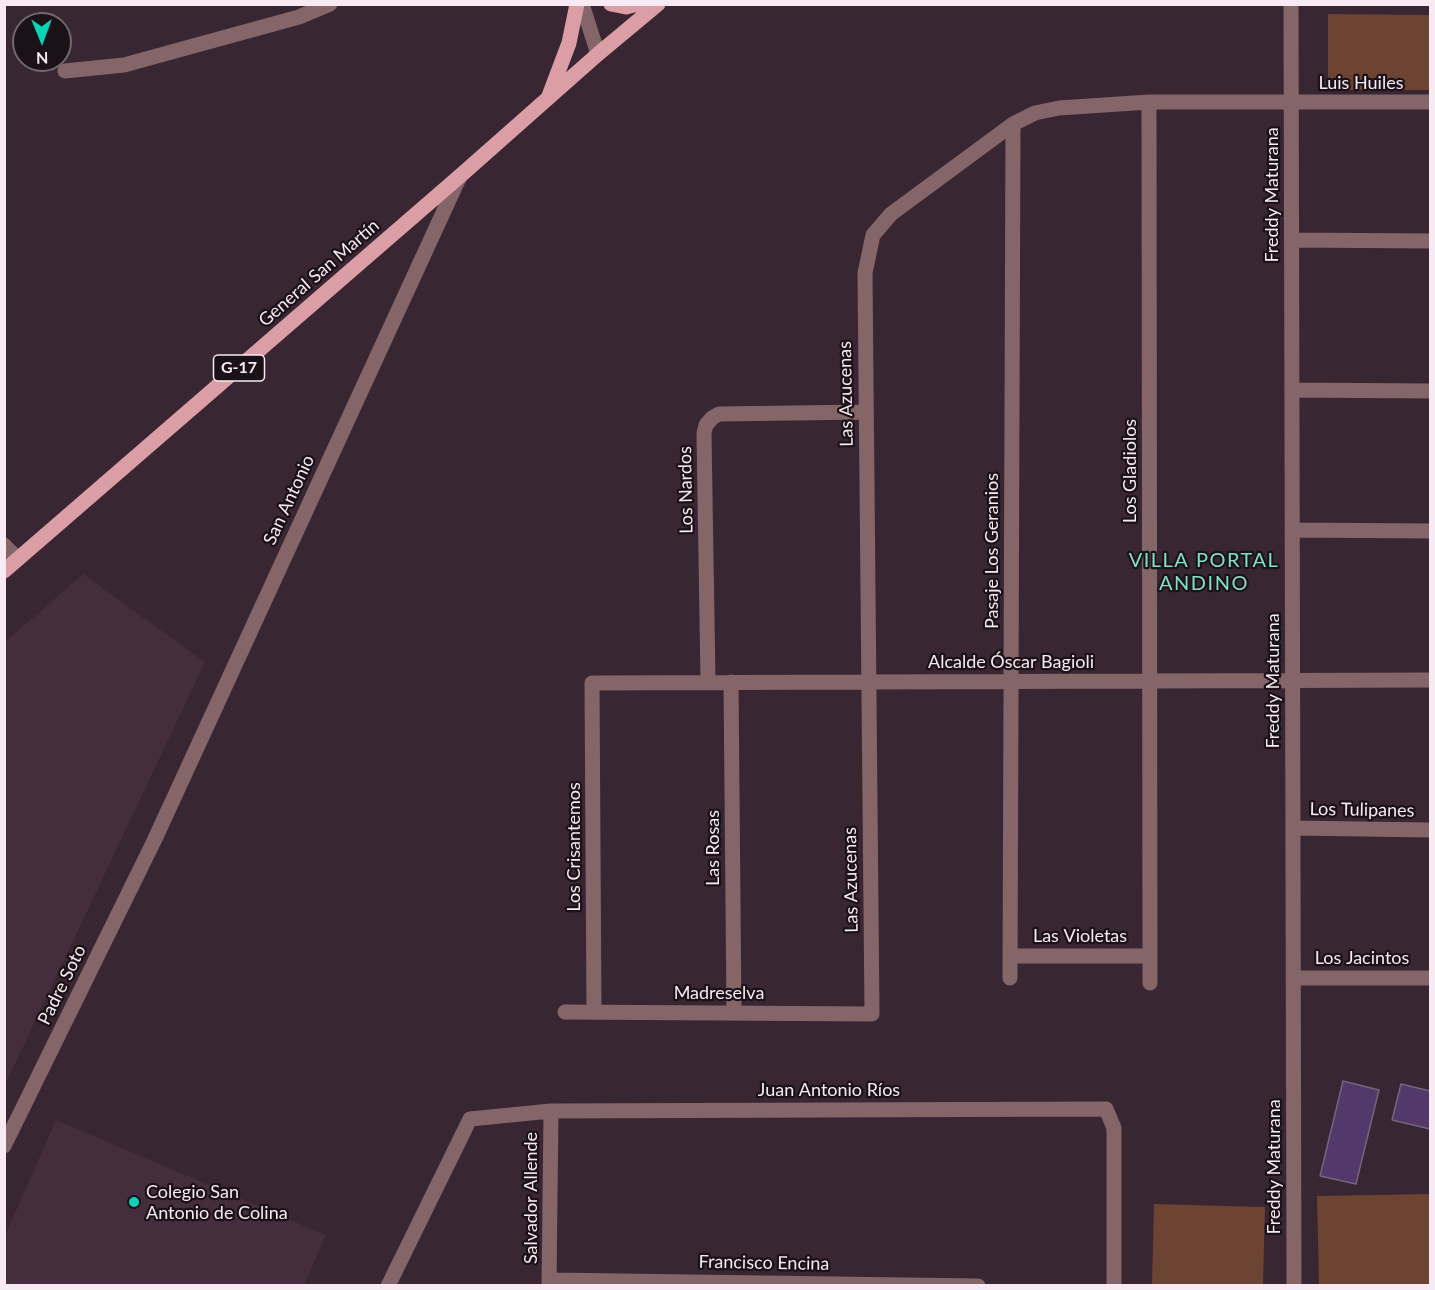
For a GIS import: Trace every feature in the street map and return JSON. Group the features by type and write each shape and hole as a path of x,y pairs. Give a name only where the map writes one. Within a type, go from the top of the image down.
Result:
{"main road":[{"path":"548,98 568,43 577,4"},
{"path":"611,4 626,7 638,4"},
{"name":"General San Martín","path":"4,571 658,4"}],"street":[{"path":"72,70 134,63 299,17 330,4"},
{"path":"582,4 598,54"},
{"name":"Freddy Maturana","path":"1291,4 1294,1286"},
{"name":"Las Azucenas","path":"872,1014 865,273 873,235 891,213 1013,124 1035,113 1059,108 1149,102 1292,102"},
{"name":"Los Gladiolos","path":"1149,102 1150,983"},
{"name":"Luis Huiles","path":"1292,102 1431,102"},
{"name":"Pasaje Los Geranios","path":"1010,978 1013,124"},
{"name":"San Antonio","path":"154,841 460,176"},
{"path":"1292,240 1431,241"},
{"path":"1292,390 1431,391"},
{"name":"Los Nardos","path":"708,682 704,434 706,425 719,414 866,412"},
{"path":"1293,530 1431,531"},
{"path":"4,545 18,559"},
{"name":"Alcalde Óscar Bagioli","path":"592,683 1431,680"},
{"name":"Las Rosas","path":"731,682 734,1013"},
{"name":"Los Crisantemos","path":"592,683 594,1012"},
{"name":"Los Tulipanes","path":"1293,828 1431,830"},
{"name":"Padre Soto","path":"4,1146 154,841"},
{"name":"Las Violetas","path":"1010,956 1150,956"},
{"name":"Los Jacintos","path":"1293,978 1431,978"},
{"name":"Madreselva","path":"565,1012 872,1014"},
{"name":"Juan Antonio Ríos","path":"388,1286 470,1119 551,1111 1106,1109 1114,1128 1114,1286"},
{"name":"Salvador Allende","path":"549,1283 551,1111"},
{"name":"Francisco Encina","path":"549,1283 978,1286"}],"shaded area":[{"path":"1328,14 1430,15 1430,90 1328,90"},
{"path":"83,574 205,662 5,1085 5,642"},
{"name":"Colegio San Antonio de Colina","path":"56,1120 326,1235 304,1285 5,1285 5,1236"},
{"path":"1430,1194 1430,1285 1319,1285 1317,1196"},
{"path":"1154,1204 1265,1207 1263,1285 1152,1285"}],"building":[{"path":"1343,1081 1379,1090 1356,1184 1320,1176"},
{"path":"1401,1084 1430,1091 1430,1129 1392,1120"}],"place":[{"name":"Colegio San Antonio de Colina","path":"134,1202"}],"district":[{"name":"VILLA PORTAL ANDINO","path":"1204,572"}]}
